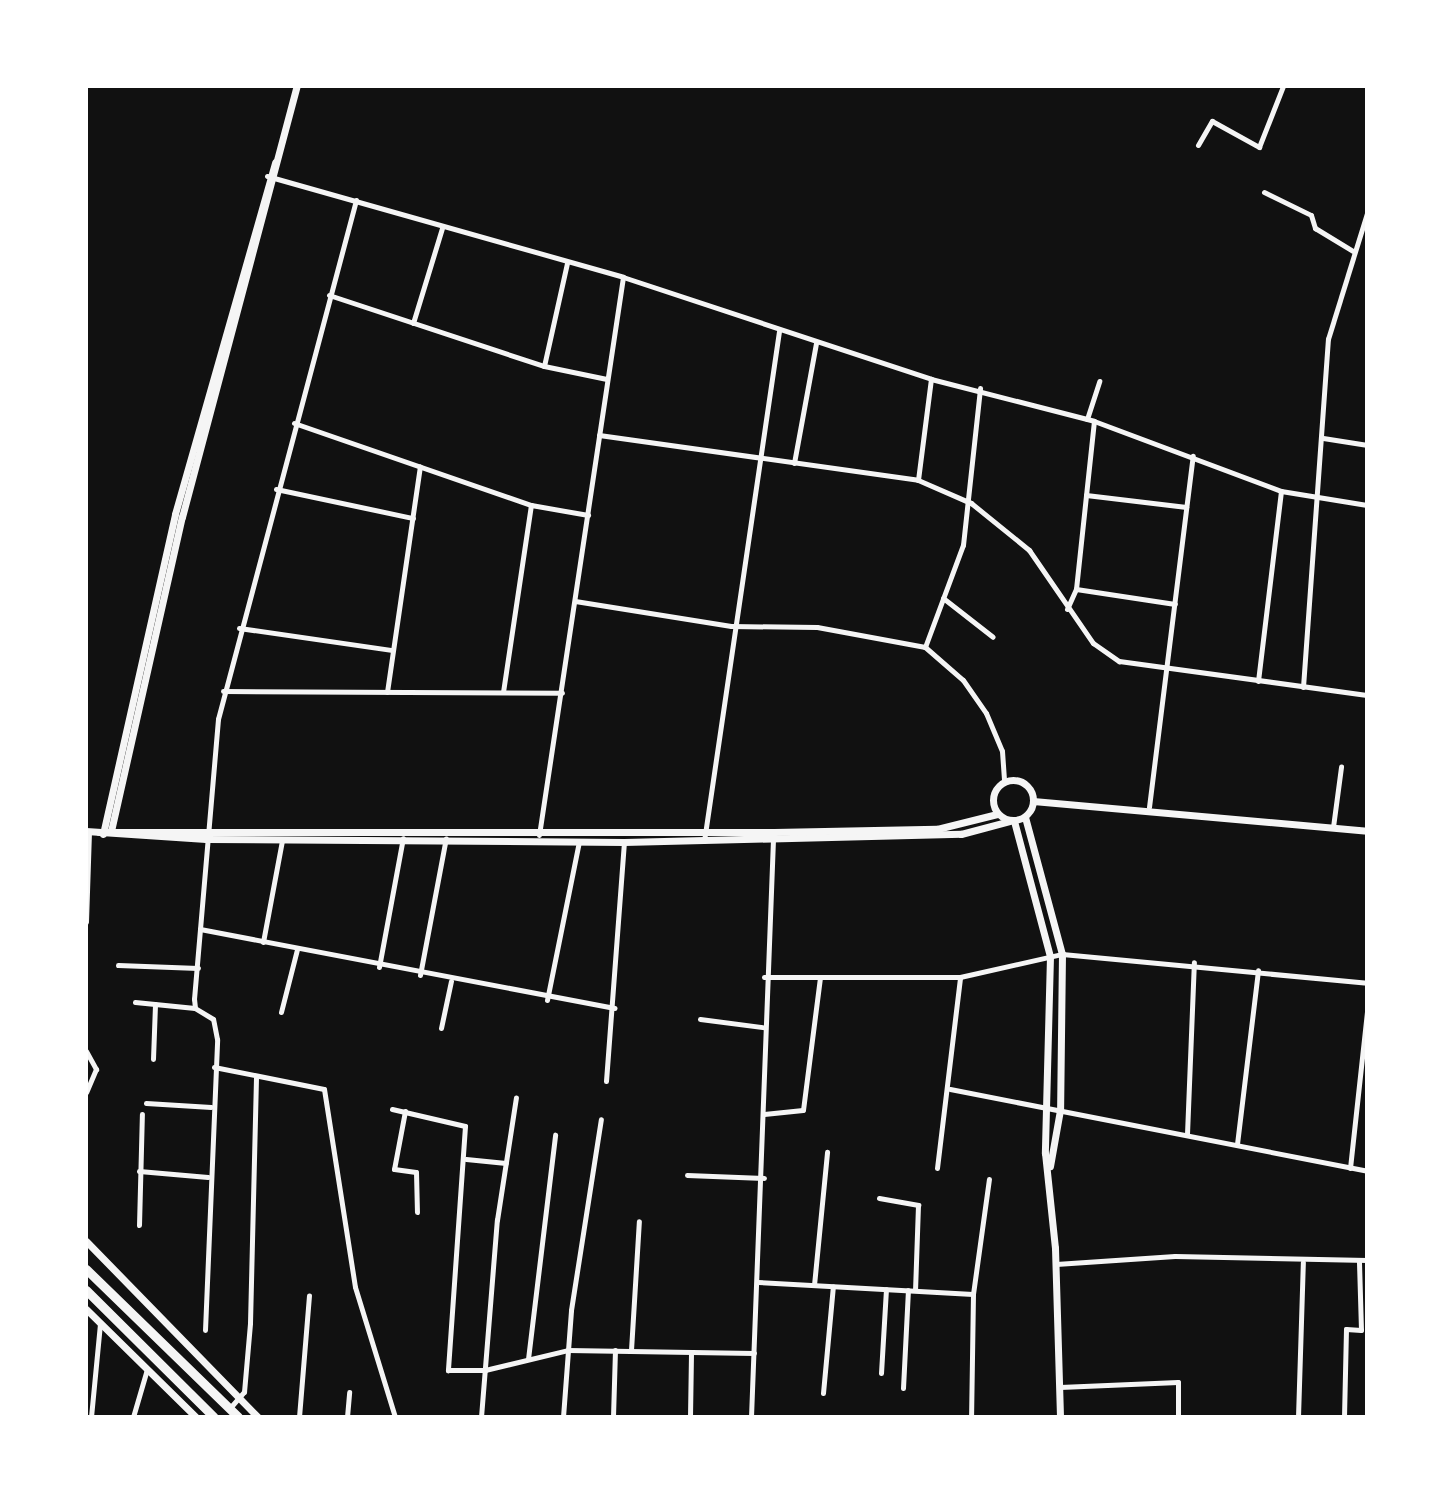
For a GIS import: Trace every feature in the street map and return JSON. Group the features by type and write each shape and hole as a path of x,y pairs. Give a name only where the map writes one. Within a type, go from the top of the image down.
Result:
{"main road":[{"path":"86,1269 238,1417"},
{"path":"86,1290 214,1417"}],"street":[{"path":"105,832 179,515 297,86"},
{"path":"1198,145 1212,121 1259,147 1283,86"},
{"path":"271,177 356,200 442,228 623,277 779,331 931,379 980,388 1094,421 1281,491 1367,505"},
{"path":"1264,192 1311,215 1315,228 1353,251"},
{"path":"195,1008 206,830 223,691 356,200"},
{"path":"1303,687 1315,495 1323,438 1328,339 1353,251 1367,213"},
{"path":"414,323 442,228"},
{"path":"544,366 567,263"},
{"path":"538,842 623,277"},
{"path":"330,295 544,366 607,379"},
{"path":"705,837 731,625 756,458 779,331"},
{"path":"794,463 816,342"},
{"path":"918,480 931,379"},
{"path":"1087,419 1099,381"},
{"path":"925,647 943,598 971,503 980,388"},
{"path":"1068,609 1076,589 1094,421"},
{"path":"294,423 531,505 588,516"},
{"path":"599,435 918,480 971,503 1030,550 1093,643 1119,661 1166,670 1367,695"},
{"path":"1323,438 1367,445"},
{"path":"1149,807 1193,456"},
{"path":"387,692 420,466"},
{"path":"276,489 413,518"},
{"path":"1258,681 1281,491"},
{"path":"1086,495 1186,508"},
{"path":"503,692 531,505"},
{"path":"1076,589 1175,604"},
{"path":"943,598 993,636"},
{"path":"575,601 731,625 817,627 925,647 963,680 986,713 1002,751 1004,782 992,800 997,814"},
{"path":"105,832 126,708 153,620"},
{"path":"239,628 392,650"},
{"path":"223,691 562,693"},
{"path":"126,708 135,710"},
{"path":"1333,827 1340,767"},
{"path":"1004,782 1024,783 1033,801"},
{"path":"1033,801 1149,807 1367,831"},
{"path":"1033,801 1025,817 1062,954 1060,1110 1050,1166 1060,1417"},
{"path":"446,839 539,833 773,840 937,829 997,814 1012,821 1050,956 1045,1153 1050,1166"},
{"path":"105,832 206,830 538,842 624,842 705,837 961,834 1025,817"},
{"path":"86,922 88,831 206,839 403,838"},
{"path":"379,967 403,838"},
{"path":"420,975 446,839"},
{"path":"263,942 282,840"},
{"path":"751,1417 764,1178 762,1027 773,840"},
{"path":"547,1000 579,842"},
{"path":"606,1081 615,1008 624,842"},
{"path":"200,929 547,1000 615,1008"},
{"path":"281,1013 297,949"},
{"path":"764,977 960,977 1062,954 1194,962 1367,982"},
{"path":"1187,1134 1194,962"},
{"path":"118,965 198,968"},
{"path":"1237,1144 1258,970"},
{"path":"764,1114 803,1110 820,977"},
{"path":"937,1168 942,1106 950,1089 960,977"},
{"path":"442,1028 451,981"},
{"path":"135,1002 195,1008 214,1022 215,1067 208,1177 205,1330"},
{"path":"153,1059 155,1004"},
{"path":"1350,1168 1367,1012"},
{"path":"700,1019 762,1027"},
{"path":"86,1051 96,1069 86,1092"},
{"path":"215,1067 256,1078 324,1089 355,1287 395,1417"},
{"path":"229,1409 240,1399 250,1323 256,1078"},
{"path":"950,1089 1367,1171"},
{"path":"481,1417 506,1163 516,1097"},
{"path":"146,1103 211,1107"},
{"path":"392,1109 462,1122 466,1159 448,1370 485,1370 568,1350 754,1353"},
{"path":"405,1111 394,1170 416,1172 417,1212"},
{"path":"139,1225 142,1114"},
{"path":"563,1417 568,1350 601,1119"},
{"path":"528,1359 555,1135"},
{"path":"814,1285 827,1152"},
{"path":"466,1159 506,1163"},
{"path":"139,1171 208,1177"},
{"path":"687,1175 764,1178"},
{"path":"971,1417 973,1294 989,1179"},
{"path":"879,1198 918,1205 903,1388"},
{"path":"631,1350 639,1221"},
{"path":"86,1241 258,1417"},
{"path":"1056,1264 1175,1256 1303,1262 1367,1261"},
{"path":"1344,1417 1346,1329 1361,1330 1359,1261"},
{"path":"1297,1417 1303,1262"},
{"path":"758,1282 973,1294"},
{"path":"822,1393 833,1286"},
{"path":"881,1373 886,1289"},
{"path":"299,1417 309,1294"},
{"path":"86,1309 196,1417"},
{"path":"91,1417 100,1323"},
{"path":"613,1417 615,1350"},
{"path":"690,1417 691,1352"},
{"path":"133,1417 147,1370"},
{"path":"1060,1387 1178,1382 1178,1417"},
{"path":"347,1417 349,1392"}]}
